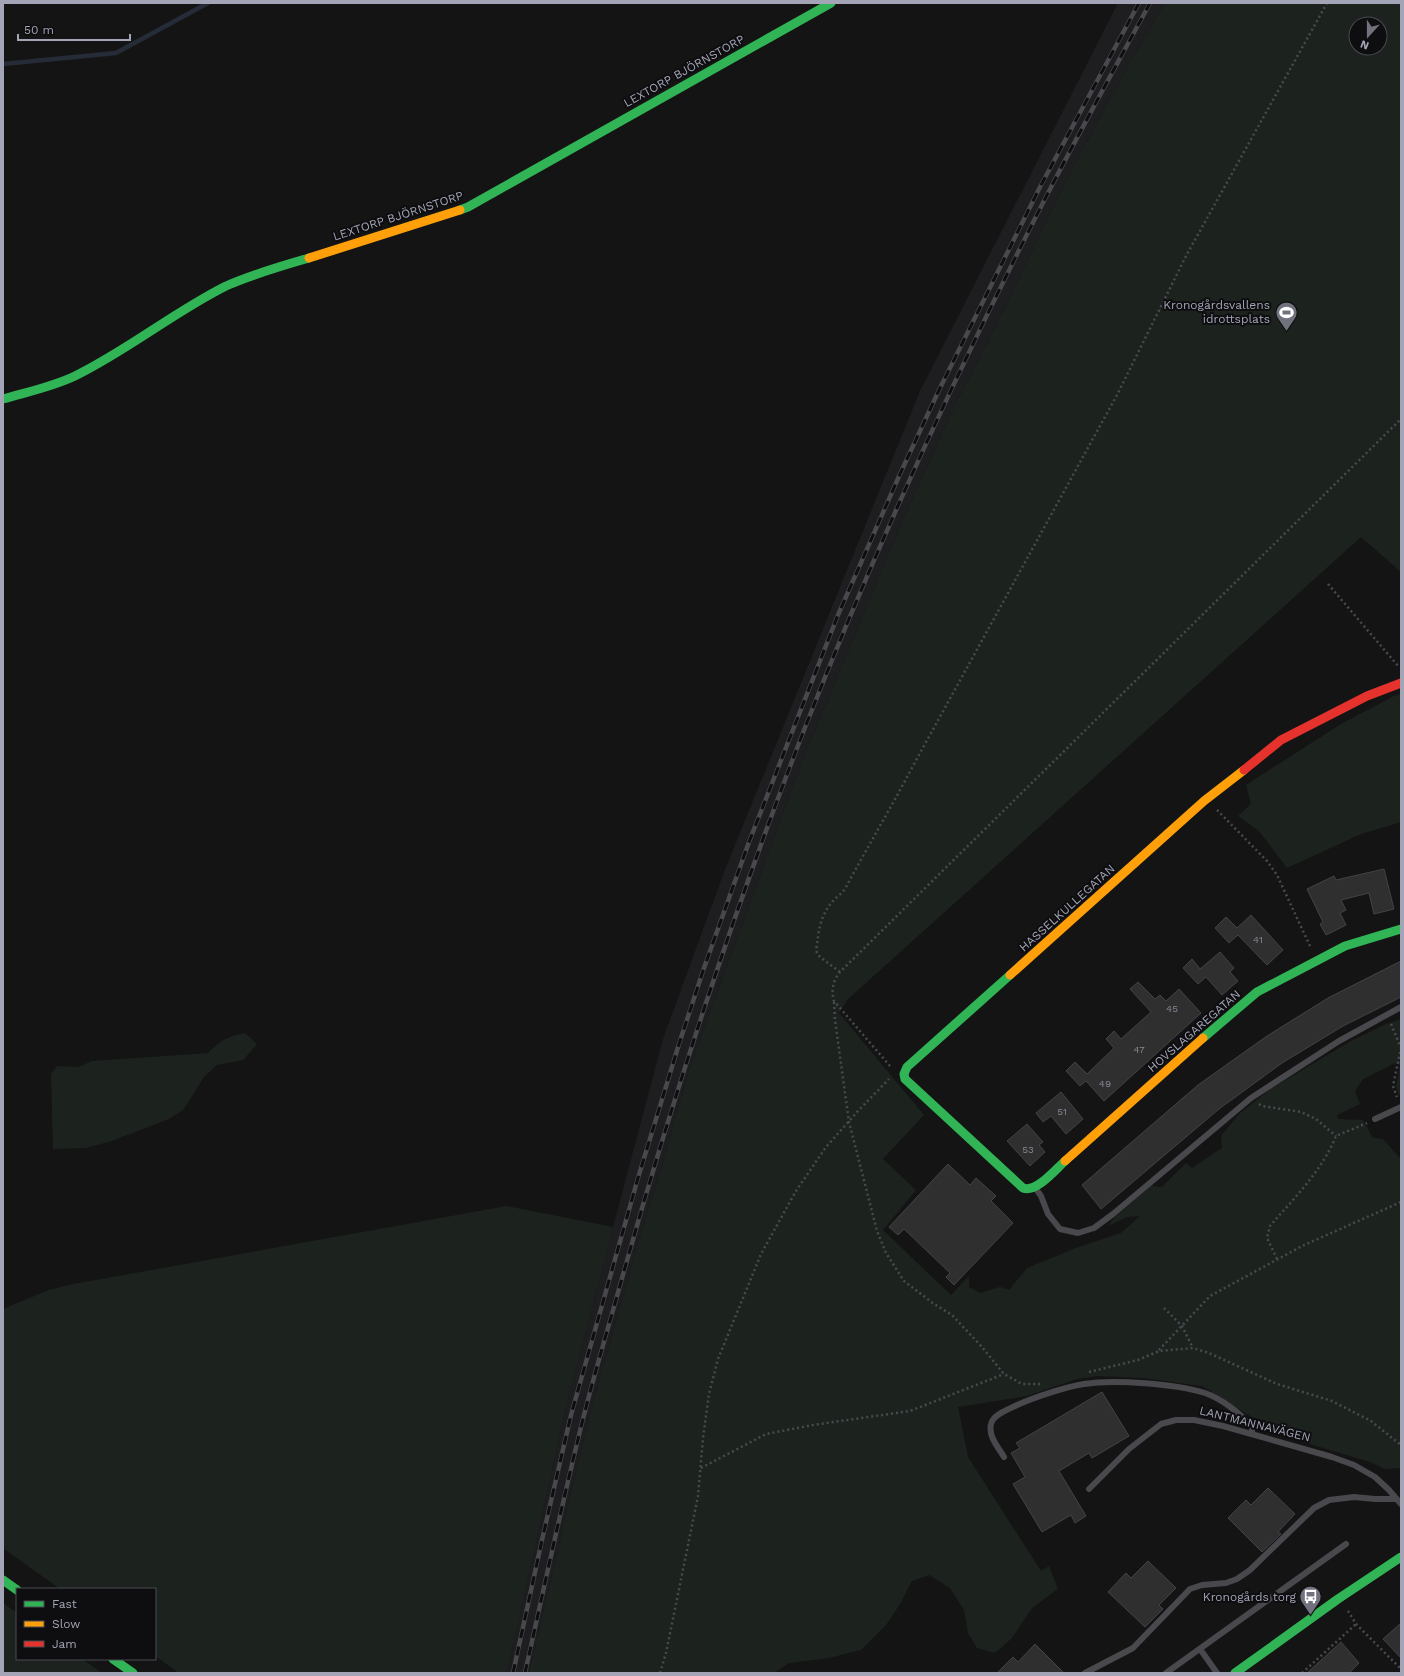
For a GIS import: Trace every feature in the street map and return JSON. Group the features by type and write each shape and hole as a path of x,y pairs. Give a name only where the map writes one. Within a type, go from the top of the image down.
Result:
{"street":[{"name":"LEXTORP BJÖRNSTORP","path":"3,399 55,383 82,372 220,288 247,277 447,215 468,207 831,3"},
{"name":"HASSELKULLEGATAN","path":"900,1073 1204,801 1281,740 1367,696 1401,683"},
{"name":"HOVSLAGAREGATAN","path":"1031,1189 1257,992 1345,946 1401,929"},
{"path":"900,1073 1023,1188 1031,1189"},
{"path":"1235,1673 1338,1599 1401,1557"},
{"path":"3,1580 16,1589"},
{"path":"114,1660 133,1673"}],"lane":[{"path":"1031,1189 1040,1196 1048,1214 1060,1230 1078,1234 1094,1228 1113,1214 1250,1098 1339,1040 1401,1008"},
{"path":"1375,1119 1401,1107"},
{"path":"1004,1457 990,1433 992,1422 1000,1413 1022,1403 1084,1384 1154,1384 1186,1388 1206,1394 1244,1418 1252,1426 1252,1434"},
{"name":"LANTMANNAVÄGEN","path":"1089,1489 1129,1450 1161,1424 1176,1420 1194,1420 1252,1434 1332,1457 1354,1465 1375,1477 1401,1504"},
{"path":"1085,1673 1132,1648 1190,1589 1202,1585 1226,1584 1237,1580 1250,1570 1314,1508 1329,1500 1342,1497 1396,1499"},
{"path":"1166,1673 1346,1544"},
{"path":"1200,1649 1217,1673"}],"path":[{"path":"840,972 820,957 816,950 823,914 837,896 845,890 866,849 890,812 917,758 1117,395 1186,256 1327,3"},
{"path":"1042,1384 1022,1384 1004,1374 952,1315 934,1304 904,1280 886,1253 877,1231 849,1122 835,1020 834,982 840,972 1401,419"},
{"path":"1328,584 1401,669"},
{"path":"1204,801 1222,815 1266,861 1277,875 1316,960"},
{"path":"660,1673 666,1653 697,1503 710,1394 718,1359 743,1296 761,1254 796,1191 826,1147 849,1122 900,1073 834,1001"},
{"path":"1387,1015 1401,1048 1393,1086 1401,1107"},
{"path":"1250,1098 1262,1106 1301,1112 1316,1119 1336,1136"},
{"path":"1278,1260 1267,1238 1270,1226 1322,1166 1336,1136 1375,1119"},
{"path":"1159,1351 1210,1296 1302,1246 1401,1202"},
{"path":"1164,1308 1182,1326 1193,1348"},
{"path":"1083,1373 1138,1360 1159,1351 1193,1348 1209,1353 1277,1384 1332,1401 1371,1421 1401,1445"},
{"path":"700,1468 766,1434 814,1425 910,1411 1004,1374"},
{"path":"1347,1609 1356,1624 1401,1669"},
{"path":"1302,1673 1356,1624"}],"shaded area":[{"path":"1118,3 1165,3 1128,66 1066,181 997,324 955,405 899,529 803,759 689,1070 588,1421 529,1673 507,1673 565,1412 663,1039 724,872 920,391"},
{"path":"1165,3 1401,3 1401,572 1361,537 847,1000 839,1013 924,1115 883,1159 916,1190 883,1230 951,1295 969,1276 969,1287 980,1293 1000,1287 1009,1290 1027,1268 1076,1248 1121,1233 1140,1216 1127,1217 1108,1226 1116,1216 1151,1186 1162,1187 1186,1163 1192,1168 1222,1148 1221,1136 1240,1113 1272,1088 1351,1041 1386,1024 1401,1019 1401,1099 1396,1087 1400,1065 1395,1063 1363,1079 1355,1091 1360,1104 1337,1115 1338,1119 1363,1120 1373,1138 1383,1139 1401,1159 1401,1468 1385,1469 1370,1462 1270,1432 1255,1419 1202,1386 1143,1378 1098,1376 1077,1379 1027,1396 958,1407 968,1457 1041,1571 1049,1566 1058,1589 1032,1608 1012,1638 995,1653 977,1648 968,1633 964,1610 950,1588 929,1575 912,1581 900,1604 886,1625 861,1650 829,1658 789,1663 774,1673 529,1673 588,1421 689,1070 803,759 899,529 955,405 997,324 1066,181 1128,66"},
{"path":"1401,694 1401,822 1361,834 1287,868 1259,831 1238,816 1251,804 1246,785 1341,724 1394,696"},
{"path":"245,1033 257,1044 243,1060 217,1065 204,1077 183,1110 169,1119 112,1141 86,1148 53,1149 51,1074 57,1066 78,1067 92,1061 208,1053 225,1040"},
{"path":"507,1206 613,1227 565,1412 507,1673 179,1673 156,1657 156,1588 59,1588 3,1548 3,1309 49,1290 68,1285"},
{"path":"3,1603 16,1612 16,1660 83,1660 102,1673 3,1673"}],"building":[{"path":"1384,869 1394,909 1374,914 1369,893 1341,900 1346,910 1340,913 1346,925 1326,935 1320,924 1323,922 1307,889 1334,876 1336,880"},
{"path":"1251,915 1283,950 1267,965 1238,935 1229,943 1215,928 1226,917 1237,928"},
{"path":"1220,952 1234,968 1230,972 1238,981 1222,995 1206,977 1198,984 1183,968 1192,959 1200,969"},
{"path":"1401,961 1401,997 1343,1026 1282,1063 1219,1109 1101,1209 1082,1185 1198,1085 1267,1036 1328,998"},
{"path":"1138,982 1155,999 1160,995 1166,1001 1179,989 1201,1013 1104,1101 1086,1081 1080,1086 1066,1071 1075,1062 1087,1074 1114,1048 1106,1039 1114,1031 1121,1039 1151,1012 1130,989"},
{"path":"1061,1092 1083,1119 1066,1134 1051,1116 1043,1122 1036,1113"},
{"path":"1027,1124 1043,1142 1039,1145 1045,1152 1030,1166 1007,1141"},
{"path":"948,1164 970,1185 976,1178 996,1196 991,1201 1013,1223 954,1285 946,1277 950,1273 904,1229 898,1235 889,1227"},
{"path":"1102,1392 1129,1436 1092,1458 1089,1453 1059,1471 1086,1516 1075,1523 1071,1515 1042,1532 1013,1484 1025,1477 1011,1453 1020,1448 1016,1443"},
{"path":"1268,1488 1295,1514 1278,1532 1281,1534 1262,1552 1228,1518 1246,1500 1251,1505"},
{"path":"1148,1561 1176,1588 1159,1605 1163,1609 1145,1627 1108,1592 1126,1573 1131,1578"},
{"path":"1401,1623 1401,1658 1383,1639"},
{"path":"1341,1642 1359,1663 1349,1673 1307,1673"},
{"path":"1035,1644 1064,1673 997,1673 1013,1657 1018,1662"}],"waterway":[{"path":"3,64 116,53 208,3"}],"railway":[{"path":"513,1673 571,1415 638,1178 704,968 749,842 838,615 900,474 940,388 1040,187 1139,3"},
{"path":"525,1673 560,1514 583,1419 639,1218 660,1146 705,1005 779,795 833,657 920,456 1015,258 1048,193 1150,3"}],"traffic: fast":[{"path":"460,210 468,207 831,3"},
{"path":"3,399 66,380 95,366 188,307 226,286 257,274 309,258"},
{"path":"1203,1038 1257,992 1345,946 1401,929"},
{"path":"1010,975 907,1067 904,1074 905,1079 1023,1188 1028,1189 1039,1184 1051,1175 1065,1161"},
{"path":"1235,1673 1338,1599 1401,1557"},
{"path":"3,1580 16,1589"},
{"path":"114,1660 133,1673"}],"traffic: slow":[{"path":"309,258 460,210"},
{"path":"1010,975 1204,801 1244,770"},
{"path":"1065,1161 1203,1038"}],"traffic: jam":[{"path":"1244,770 1281,740 1367,696 1401,683"}],"place":[{"name":"Kronogårdsvallens idrottsplats","path":"1286,332"},
{"name":"Kronogårds torg","path":"1311,1616"}]}
